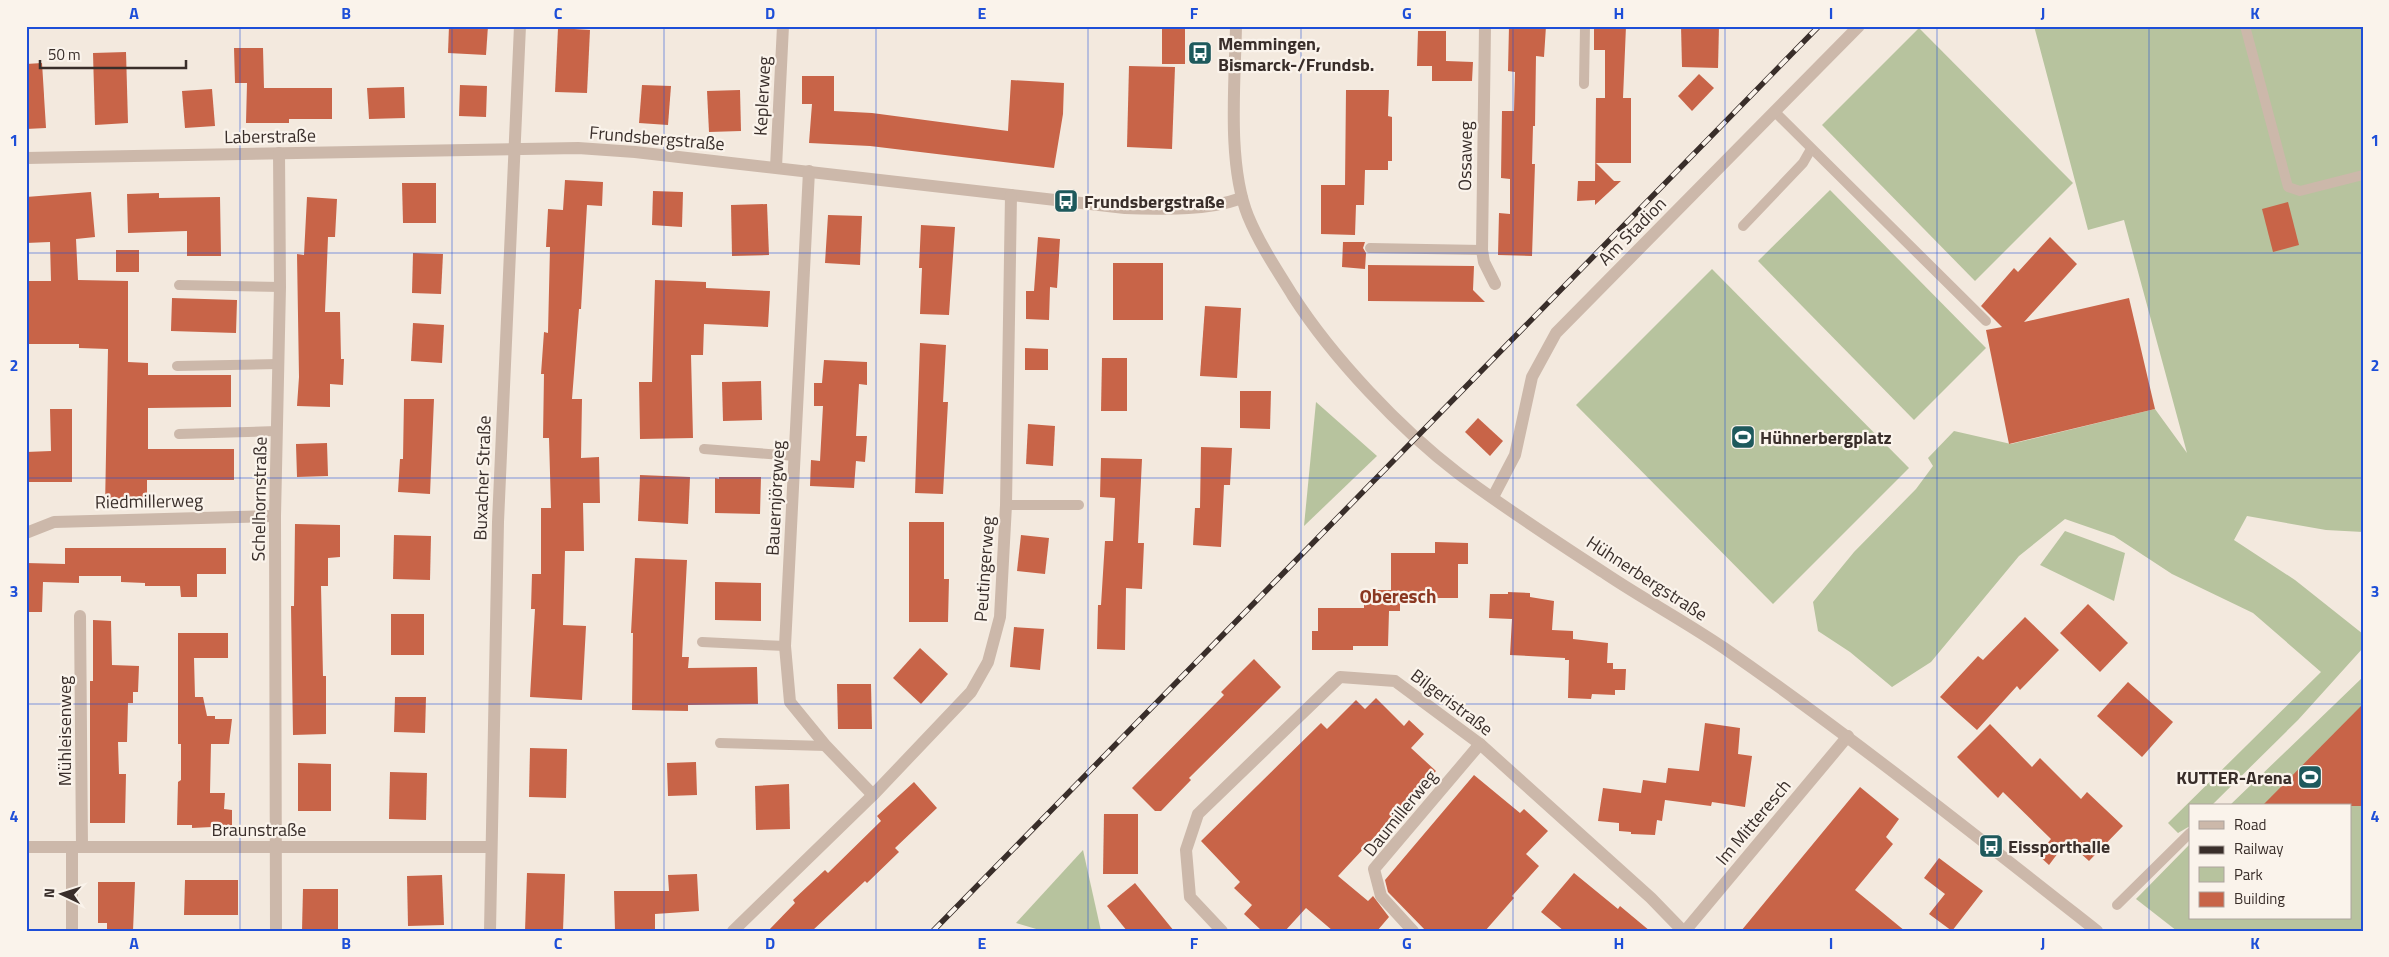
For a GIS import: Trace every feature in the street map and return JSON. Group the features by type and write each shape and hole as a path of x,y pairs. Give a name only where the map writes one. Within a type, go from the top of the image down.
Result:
{"street":[{"name":"Buxacher Straße","path":"490,931 498,522 520,26"},
{"name":"Keplerweg","path":"776,167 783,26"},
{"name":"Hühnerbergstraße","path":"1236,26 1235,127 1242,198 1269,258 1309,321 1392,414 1438,456 1493,497 1607,575 1720,646 1848,736 2097,931"},
{"name":"Ossaweg","path":"1485,26 1482,250 1484,262 1495,284"},
{"name":"Am Stadion","path":"1493,497 1515,455 1532,377 1556,333 1859,26"},
{"name":"Laberstraße","path":"26,158 515,148"},
{"name":"Frundsbergstraße","path":"515,148 635,152 1125,208 1154,209 1220,206 1242,198"},
{"name":"Schelhornstraße","path":"276,931 278,846 275,516 280,287 279,153"},
{"name":"Bauernjörgweg","path":"809,171 785,646 790,702 826,746 873,795"},
{"name":"Peutingerweg","path":"733,931 873,795 971,692 988,662 1000,616 1006,505 1011,195"},
{"name":"Riedmillerweg","path":"26,533 54,522 275,516"},
{"name":"Mühleisenweg","path":"72,931 77,847 80,616"},
{"name":"Bilgeristraße","path":"1222,931 1190,897 1186,850 1198,814 1340,677 1395,681 1480,744 1651,898 1684,931"},
{"name":"Im Mitteresch","path":"1684,931 1848,736"},
{"name":"Daumillerweg","path":"1413,931 1381,896 1374,869 1480,744"},
{"name":"Braunstraße","path":"26,847 491,847"}],"lane":[{"path":"1584,84 1586,26"},
{"path":"2245,26 2288,187 2300,190 2363,175"},
{"path":"1774,112 1986,321"},
{"path":"1743,226 1803,163 1811,149"},
{"path":"1370,248 1482,250"},
{"path":"179,285 280,287"},
{"path":"178,366 278,364"},
{"path":"179,434 277,431"},
{"path":"704,449 795,456"},
{"path":"1006,505 1079,505"},
{"path":"702,642 785,646"},
{"path":"720,743 826,746"},
{"path":"2117,905 2189,837"}],"green space":[{"path":"2034,26 2363,26 2363,532 2326,530 2247,516 2234,540 2295,580 2363,634 2363,648 2298,720 2213,804 2189,804 2189,827 2178,833 2168,823 2321,672 2253,613 2172,574 2114,536 2065,519 2019,556 1931,662 1892,687 1850,652 1818,631 1813,602 1854,552 1916,489 1933,466 1928,458 1954,431 2011,444 2155,409 2187,453 2124,220 2088,230"},
{"path":"1919,28 2073,183 1975,281 1822,125"},
{"path":"1830,190 1986,348 1914,420 1758,261"},
{"name":"Hühnerbergplatz","path":"1712,269 1909,468 1773,604 1576,405"},
{"path":"1316,402 1377,456 1304,526"},
{"path":"2065,531 2125,553 2114,601 2040,565"},
{"name":"KUTTER-Arena","path":"2363,677 2363,931 2177,931 2136,899 2189,845 2189,920 2352,920 2352,804 2231,804"},
{"path":"1083,850 1101,931 1043,931 1016,923"}],"building":[{"path":"449,26 488,26 486,55 448,53"},
{"path":"1162,26 1185,26 1185,64 1162,64"},
{"path":"1509,26 1546,26 1544,57 1536,56 1535,126 1533,126 1532,164 1535,164 1532,256 1498,255 1499,213 1510,214 1510,179 1501,178 1502,111 1514,111 1515,72 1508,71"},
{"path":"1594,26 1626,26 1623,98 1631,98 1631,163 1596,163 1614,181 1621,181 1595,205 1595,200 1577,201 1578,181 1595,181 1596,98 1605,98 1605,50 1594,50"},
{"path":"1681,26 1719,26 1718,68 1682,67"},
{"path":"558,28 590,30 587,93 555,92"},
{"path":"1418,31 1446,31 1446,61 1473,62 1472,81 1432,81 1432,66 1417,66"},
{"path":"234,48 263,48 264,88 332,88 332,119 289,119 289,123 246,123 247,83 235,83"},
{"path":"126,52 128,123 95,125 93,53"},
{"path":"42,63 46,128 26,129 26,64"},
{"path":"1129,66 1175,67 1172,149 1127,147"},
{"path":"1699,74 1714,88 1692,111 1678,96"},
{"path":"802,76 834,76 834,111 872,113 1008,131 1011,80 1064,83 1063,114 1054,168 870,146 809,143 812,104 802,104"},
{"path":"460,85 487,86 486,117 459,116"},
{"path":"642,85 671,86 668,125 639,123"},
{"path":"404,87 405,118 369,119 367,88"},
{"path":"212,89 215,126 185,128 182,91"},
{"path":"740,90 741,131 709,132 707,91"},
{"path":"1346,90 1389,90 1388,116 1392,117 1392,161 1388,161 1388,170 1365,170 1364,205 1356,205 1355,235 1321,234 1321,185 1345,185"},
{"path":"565,180 603,182 602,206 587,205 581,309 579,309 572,399 582,399 581,458 599,457 600,503 583,503 584,551 565,551 563,625 586,626 582,700 530,697 535,609 531,609 532,574 541,574 541,508 551,508 549,438 543,438 544,374 541,374 544,332 548,333 550,247 546,247 548,209 563,210"},
{"path":"402,183 436,183 436,223 403,223"},
{"path":"653,191 683,192 682,227 652,225"},
{"path":"91,192 95,237 76,239 78,280 128,281 128,362 148,363 148,375 231,375 231,407 148,408 148,449 234,449 234,480 147,480 147,507 105,507 108,349 79,348 79,344 26,344 26,281 51,281 50,242 26,243 26,197"},
{"path":"159,193 159,198 220,197 221,256 187,256 187,231 128,233 127,194"},
{"path":"307,197 337,199 335,237 328,237 325,312 340,312 341,359 344,359 343,385 330,384 330,407 297,406 299,377 297,254 304,255"},
{"path":"2288,202 2299,245 2273,252 2262,209"},
{"path":"767,204 769,255 732,256 731,205"},
{"path":"828,215 862,216 860,265 825,263"},
{"path":"921,225 955,227 949,315 920,314 922,268 919,268"},
{"path":"1038,237 1060,239 1057,288 1050,287 1049,320 1026,319 1026,291 1034,291"},
{"path":"2050,237 2077,264 2024,322 2129,298 2155,409 2009,444 1986,330 2002,327 1981,306 2014,268 2018,272"},
{"path":"1343,242 1365,242 1363,248 1366,253 1365,269 1342,267"},
{"path":"116,250 139,250 139,272 116,272"},
{"path":"413,253 443,254 441,294 412,293"},
{"path":"1113,263 1163,263 1163,320 1113,320"},
{"path":"1368,265 1474,266 1473,290 1485,302 1368,301"},
{"path":"655,280 706,282 706,288 770,291 768,327 704,324 703,355 691,355 693,438 640,439 639,382 652,382"},
{"path":"172,298 237,300 236,333 171,331"},
{"path":"1205,306 1241,308 1237,378 1200,376"},
{"path":"413,323 444,325 442,363 411,361"},
{"path":"920,343 946,345 943,402 948,402 943,494 915,493"},
{"path":"1025,348 1048,349 1048,370 1025,370"},
{"path":"1102,358 1127,358 1127,411 1101,411"},
{"path":"824,360 867,362 867,385 859,384 856,436 867,436 865,462 856,461 854,488 810,486 811,460 820,461 823,406 814,406 814,383 822,383"},
{"path":"761,381 762,420 723,421 722,382"},
{"path":"1240,391 1271,391 1270,429 1240,428"},
{"path":"404,399 434,399 430,494 398,492 400,459 403,459"},
{"path":"50,409 72,409 72,482 26,482 26,452 51,451"},
{"path":"1478,418 1503,441 1490,456 1465,432"},
{"path":"1028,424 1055,426 1053,466 1026,464"},
{"path":"327,443 328,476 297,477 296,444"},
{"path":"1201,447 1232,448 1230,485 1224,485 1221,547 1193,545 1195,508 1200,508"},
{"path":"1101,458 1142,459 1138,543 1144,543 1142,589 1126,588 1125,650 1097,649 1098,605 1101,605 1105,541 1113,541 1115,498 1100,497"},
{"path":"640,475 690,477 688,524 638,521"},
{"path":"719,477 761,477 760,514 715,513 715,478 719,479"},
{"path":"909,522 944,522 944,579 949,579 948,622 909,622"},
{"path":"295,524 340,525 340,557 328,558 328,586 321,586 323,676 326,676 326,734 293,735 291,606 294,606"},
{"path":"394,535 431,536 430,580 393,579"},
{"path":"1021,535 1049,538 1045,574 1017,571"},
{"path":"1435,542 1468,543 1468,564 1458,564 1458,598 1400,598 1400,611 1389,611 1388,646 1353,646 1353,650 1312,650 1312,631 1318,631 1318,608 1364,608 1364,590 1391,590 1391,553 1435,553"},
{"path":"65,548 226,548 226,574 197,574 197,597 181,597 180,586 145,586 145,583 121,582 121,576 79,576 79,583 43,582 42,612 26,612 26,563 65,564"},
{"path":"635,558 687,560 682,657 689,657 688,668 757,667 758,704 688,705 688,711 632,710 633,633 631,633"},
{"path":"715,582 761,583 761,621 715,620"},
{"path":"1508,592 1530,593 1530,597 1554,601 1552,630 1573,631 1573,639 1608,643 1607,663 1613,663 1613,669 1626,669 1625,690 1615,690 1615,695 1592,694 1591,699 1568,698 1569,660 1565,660 1565,658 1510,655 1512,619 1489,618 1490,594 1508,594"},
{"path":"2088,604 2128,643 2100,672 2060,633"},
{"path":"391,614 424,614 424,655 391,655"},
{"path":"2025,617 2059,650 2020,690 2017,686 1977,730 1940,697 1978,656 1983,660"},
{"path":"93,620 111,621 112,665 139,666 138,692 133,692 133,703 128,703 127,742 118,742 119,774 126,774 125,823 90,823 90,681 93,681"},
{"path":"1014,627 1044,629 1040,670 1010,667"},
{"path":"178,633 228,633 228,658 194,658 195,697 203,697 207,716 215,716 215,719 232,719 229,744 211,744 210,793 225,793 224,809 232,810 232,826 192,828 192,825 177,825 178,782 181,780 181,744 178,744"},
{"path":"920,648 948,674 921,704 893,678"},
{"path":"1254,659 1281,687 1189,778 1191,780 1161,811 1155,811 1132,788 1224,695 1221,692"},
{"path":"2128,682 2173,722 2142,757 2097,716"},
{"path":"837,684 871,684 872,729 838,729"},
{"path":"395,697 426,697 425,733 394,732"},
{"path":"1376,698 1404,726 1409,720 1424,734 1411,748 1436,771 1338,876 1368,901 1373,896 1389,917 1377,931 1333,931 1306,908 1285,931 1262,931 1244,914 1252,905 1234,888 1240,882 1201,841 1321,723 1327,729 1356,700 1365,709"},
{"name":"KUTTER-Arena","path":"2363,704 2363,806 2352,806 2352,804 2264,804"},
{"path":"1705,723 1740,728 1738,754 1752,756 1745,807 1712,802 1711,806 1665,800 1662,821 1657,820 1655,835 1631,834 1631,832 1619,831 1619,823 1598,821 1603,788 1641,793 1643,780 1666,783 1668,768 1699,771"},
{"path":"1990,724 2032,767 2040,758 2081,799 2087,792 2123,826 2089,861 2067,841 2049,865 2038,855 2051,839 2003,792 1998,798 1957,757"},
{"path":"530,748 567,749 566,798 529,797"},
{"path":"696,762 697,795 668,796 667,763"},
{"path":"298,763 331,764 331,811 298,811"},
{"path":"390,772 427,773 426,820 389,819"},
{"path":"1474,775 1520,813 1524,809 1548,831 1526,854 1539,866 1512,896 1514,898 1485,931 1426,931 1388,892 1385,880"},
{"path":"914,782 937,808 895,848 899,852 812,931 768,931 795,903 793,900 825,870 828,873 881,821 877,816"},
{"path":"789,784 790,829 756,830 755,786"},
{"path":"1860,787 1899,819 1886,837 1893,844 1855,890 1905,931 1741,931"},
{"path":"1104,814 1138,814 1138,874 1103,874"},
{"path":"1939,858 1983,891 1952,931 1929,914 1945,894 1924,878"},
{"path":"527,873 565,874 563,931 525,931"},
{"path":"1574,873 1618,909 1620,906 1650,931 1564,931 1541,912"},
{"path":"697,874 699,911 655,914 655,931 615,931 614,891 669,891 668,875"},
{"path":"442,875 444,925 408,926 407,876"},
{"path":"185,880 238,880 238,915 184,915"},
{"path":"98,882 135,882 133,931 107,931 107,923 98,923"},
{"path":"1135,883 1174,931 1127,931 1107,906"},
{"path":"303,889 338,889 338,931 302,931"}],"railway":[{"path":"933,931 1819,26"}],"place":[{"name":"Memmingen, Bismarck-/Frundsb.","path":"1200,53"},
{"name":"Frundsbergstraße","path":"1066,201"},
{"name":"Hühnerbergplatz","path":"1743,437"},
{"name":"KUTTER-Arena","path":"2310,777"},
{"name":"Eissporthalle","path":"1991,846"}],"district":[{"name":"Oberesch","path":"1398,595"}]}
